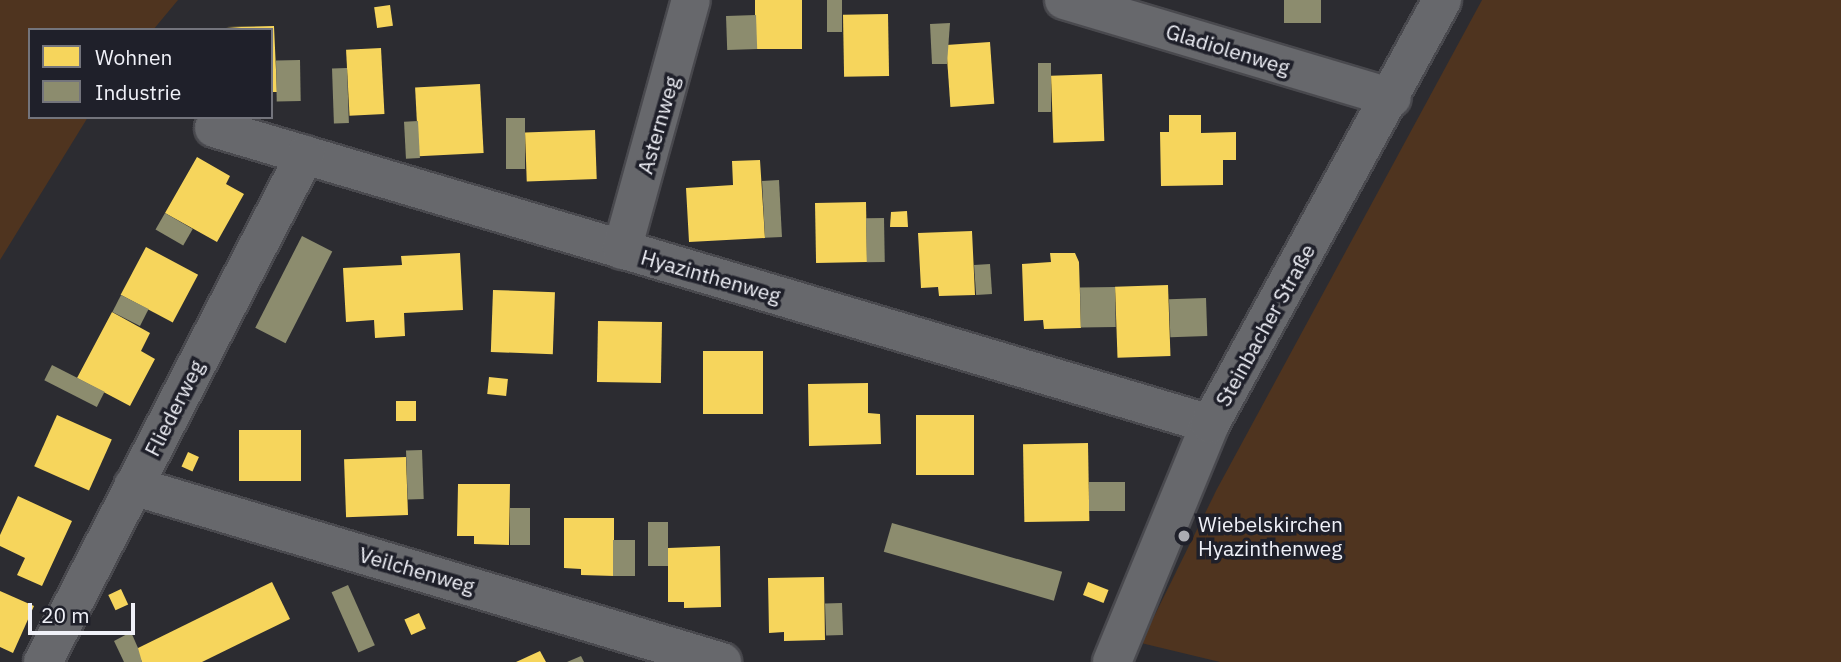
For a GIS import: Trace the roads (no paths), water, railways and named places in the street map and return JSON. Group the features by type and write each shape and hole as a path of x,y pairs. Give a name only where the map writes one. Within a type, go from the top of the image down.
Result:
{"street":[{"name":"Asternweg","path":"621,250 691,0"},
{"name":"Gladiolenweg","path":"1064,0 1180,16 1392,98"},
{"name":"Steinbacher Straße","path":"1112,662 1210,424 1392,98 1442,0"},
{"name":"Hyazinthenweg","path":"214,128 1210,424"},
{"name":"Fliederweg","path":"52,659 133,486 304,155"},
{"name":"Veilchenweg","path":"133,486 703,659"}],"place":[{"name":"Wiebelskirchen Hyazinthenweg","path":"1184,536"}]}
